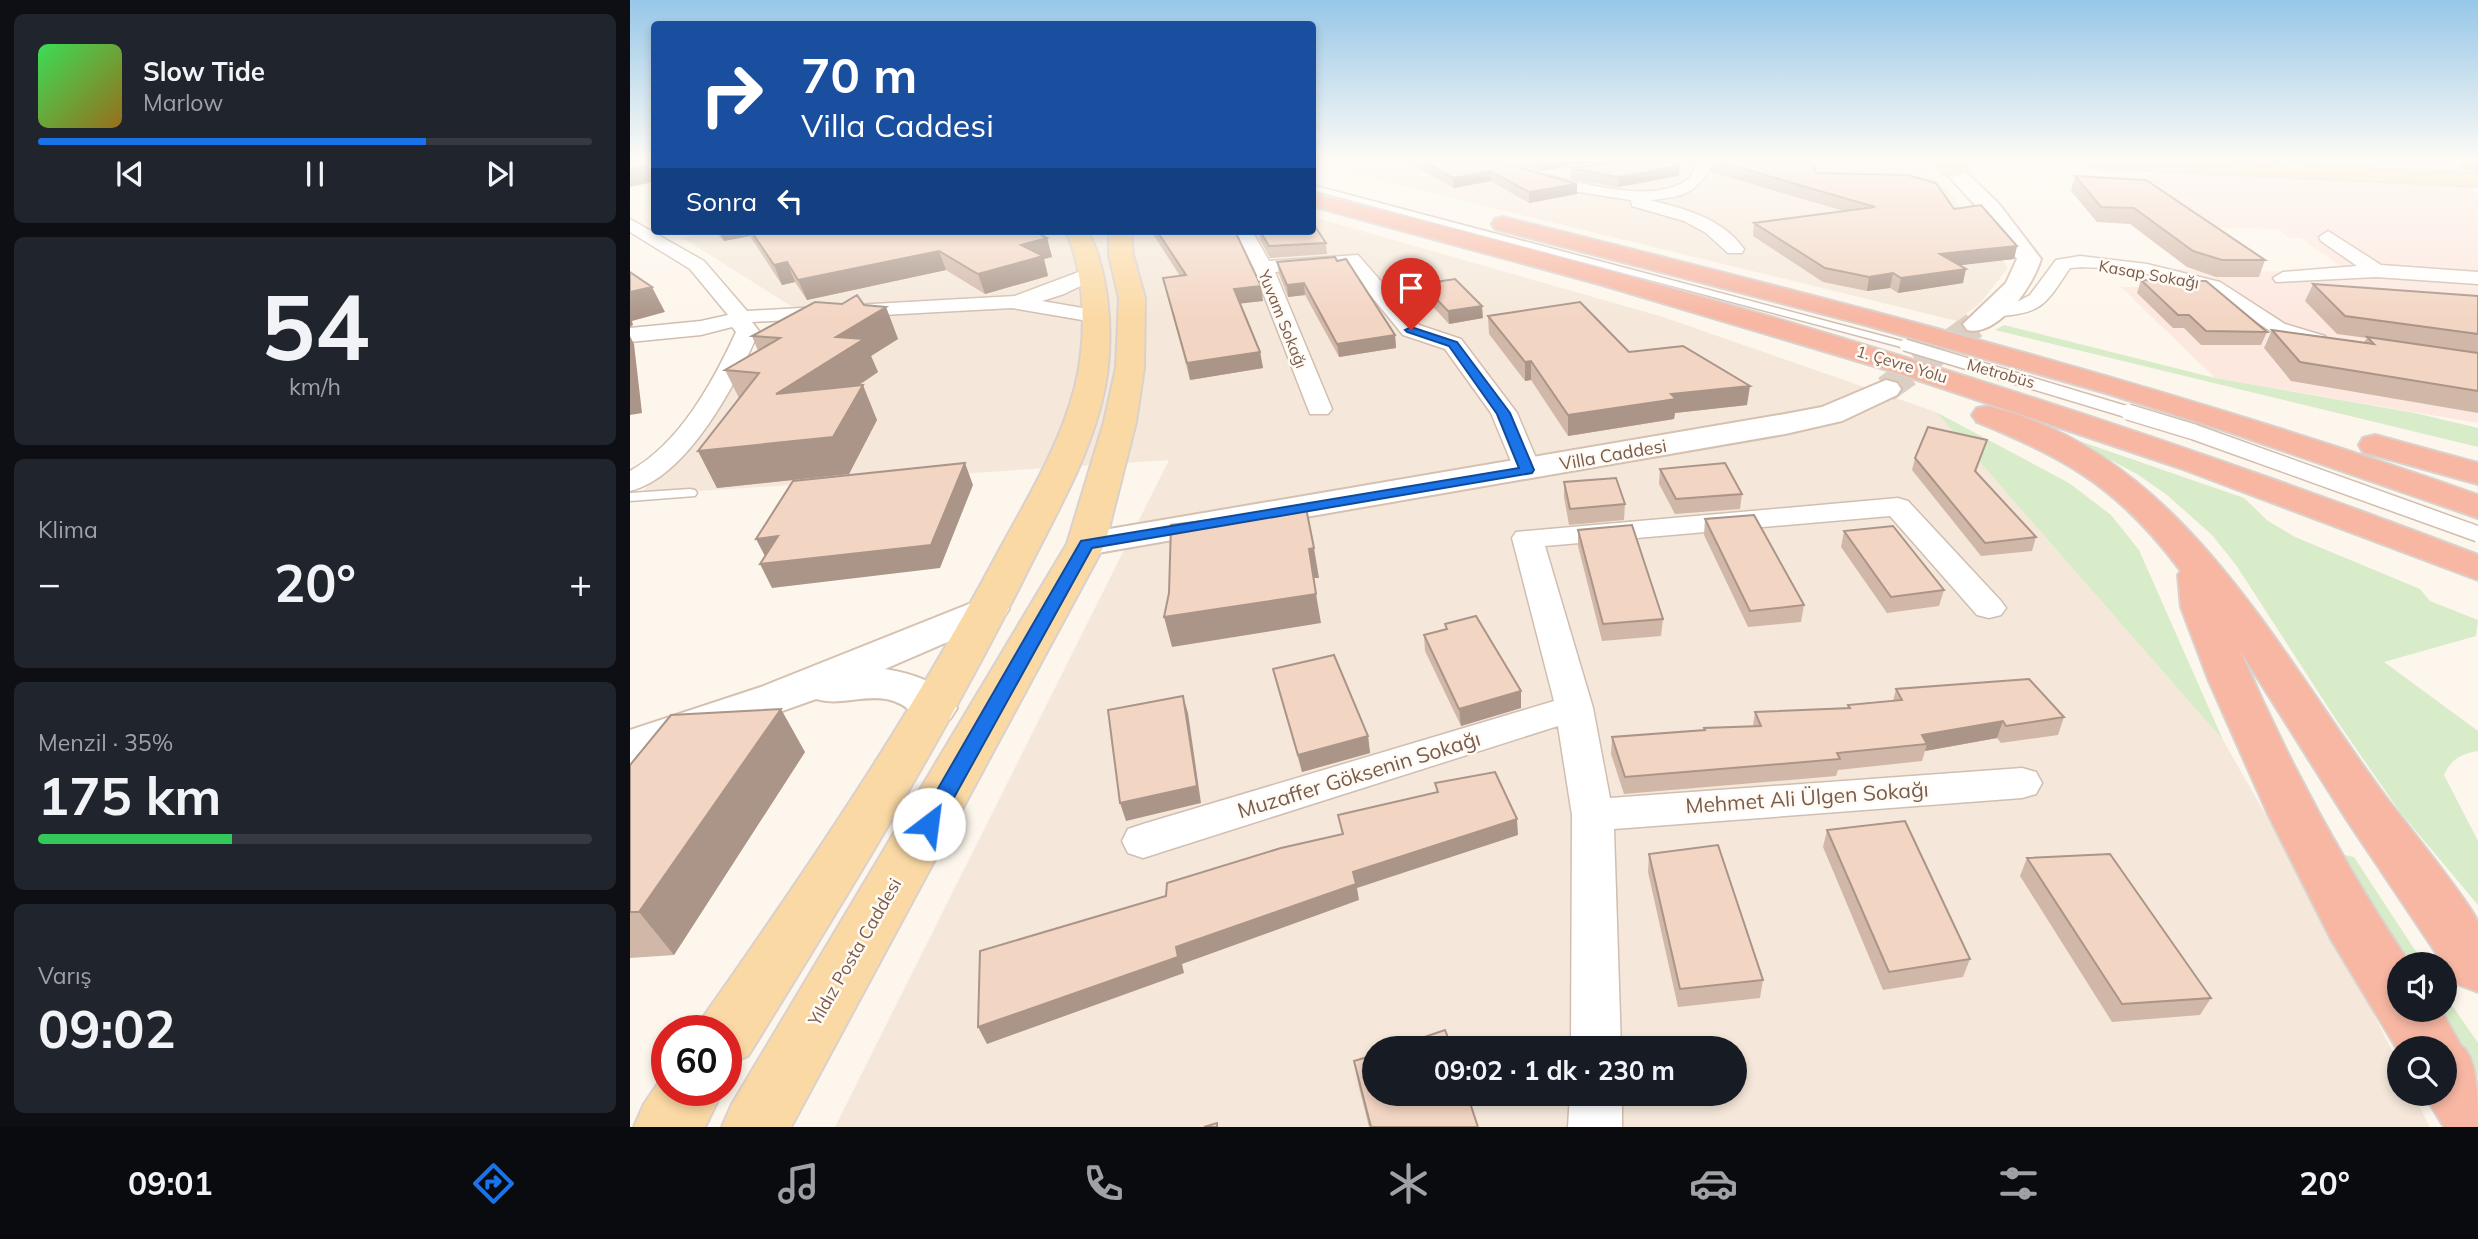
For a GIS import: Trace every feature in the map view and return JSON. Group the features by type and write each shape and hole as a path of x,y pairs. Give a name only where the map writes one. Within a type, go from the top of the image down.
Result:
{"highway":[{"name":"1. Çevre Yolu","path":"1362,214 1783,328 1993,392 2239,475 2478,568"},
{"name":"1. Çevre Yolu","path":"1461,214 1832,307 2151,395 2478,507"},
{"path":"1559,267 1629,297 1930,393 2044,438 2118,481 2168,528 2266,655 2365,806 2478,966"},
{"path":"1832,307 1995,339 2478,474"},
{"path":"2327,431 2478,461"},
{"path":"2198,569 2201,607 2231,681 2293,814 2351,922 2387,979"},
{"path":"2457,1089 2478,1122"}],"main road":[{"path":"1984,317 2025,276 2029,260 1994,214"},
{"path":"739,1015 934,708 1056,479 1091,386 1094,316 1092,273 1090,259 1079,235"},
{"name":"Yıldız Posta Caddesi","path":"755,1127 1086,544 1120,422 1130,368 1132,298 1121,255 1120,235"},
{"name":"Villa Caddesi","path":"1086,544 1527,470 1831,414 1886,389"},
{"path":"630,748 776,698 989,609 1045,581 1086,544 1066,534 1056,523 1059,505 1056,479"},
{"path":"776,698 840,686 890,684 919,693 934,708"},
{"path":"667,1127 681,1106"}],"street":[{"path":"1677,214 1716,228 1735,249"},
{"path":"630,224 697,265 745,325 740,352 694,424 648,475 630,483"},
{"path":"652,238 666,235"},
{"name":"Yuvam Sokağı","path":"1245,235 1263,267 1318,409"},
{"path":"2329,237 2376,271"},
{"path":"1263,267 1351,259 1411,330 1453,344 1504,413 1527,470"},
{"name":"Kasap Sokağı","path":"1984,317 2030,304 2050,290 2059,266 2066,262 2142,269 2222,289 2279,332 2333,343"},
{"path":"2283,278 2376,271 2478,278"},
{"path":"630,335 745,325 810,314 1012,302 1057,290 1092,273"},
{"path":"1012,302 1094,316"},
{"path":"1596,1036 1593,815 1574,708 1527,538 1898,507 1989,608"},
{"name":"Muzaffer Göksenin Sokağı","path":"1143,841 1574,708"},
{"name":"Mehmet Ali Ülgen Sokağı","path":"1593,815 2022,783"},
{"path":"1595,1127 1596,1106"}],"lane":[{"name":"Metrobüs","path":"1412,214 1905,345 2194,432 2478,534"},
{"path":"630,497 690,493"}],"shaded area":[{"path":"1516,214 1968,214 1986,233 2008,268 1981,302 1957,321"},
{"path":"2172,214 2478,214 2478,423 2215,378 2121,287 2198,287 2169,269 2242,272 2344,269 2301,238 2289,238 2278,229 2183,227"},
{"path":"1316,218 1663,317 1936,412 2223,740 2337,940 2387,1041 2387,1106 2419,1106 2430,1127 835,1127 1169,460 640,495 794,308 683,238 696,235 1316,235"}],"green space":[{"path":"2004,325 2215,378 2415,413 2478,428 2478,447 1995,330"},
{"path":"1936,412 2069,483 2111,515 2139,550 2223,740"},
{"path":"2065,436 2244,498 2268,521 2295,537 2420,589 2430,601 2478,620 2476,636 2384,662 2478,731 2478,751 2457,758 2444,775 2478,841 2478,905 2400,812 2339,724 2236,565 2212,535 2167,495 2137,474"},
{"path":"2340,854 2354,857 2416,952 2400,952"},
{"path":"2457,1012 2478,1043 2478,1078 2457,1045 2457,1036 2451,1036 2443,1022 2457,1022"}],"building":[{"path":"1825,214 1989,214 2017,246 1940,254 1966,269 1901,278 1893,273 1869,277 1825,268 1754,223"},
{"path":"2142,214 2196,214 2265,260 2222,260 2193,251"},
{"path":"1316,228 1326,243 1269,246 1262,235 1316,235"},
{"path":"754,235 1041,235 1047,238 1021,245 1043,256 978,274 939,251 798,280 787,262 774,265"},
{"path":"1160,235 1237,235 1261,286 1234,289 1260,352 1187,363 1163,278 1186,275"},
{"path":"1335,257 1337,261 1346,259 1395,335 1337,344 1304,283 1287,285 1277,262"},
{"path":"630,272 652,287 630,292"},
{"path":"1455,279 1482,306 1448,311 1422,284"},
{"path":"2141,280 2206,281 2267,332 2206,331 2189,315 2178,315"},
{"path":"2313,284 2478,296 2478,334 2345,316"},
{"path":"857,295 864,305 886,307 836,337 864,339 776,394 863,385 833,437 698,451 759,373 725,370 780,338 752,336 815,302 842,304"},
{"path":"1580,302 1629,352 1683,346 1750,386 1671,394 1676,399 1568,415 1531,361 1525,362 1488,316"},
{"path":"2272,330 2374,344 2367,337 2478,353 2478,391 2300,362"},
{"path":"1928,427 1987,440 1975,471 2036,537 1985,543 1915,458"},
{"path":"965,463 931,545 760,564 778,536 756,539 793,481"},
{"path":"1725,463 1742,494 1676,499 1660,469"},
{"path":"1616,478 1625,504 1570,509 1564,482"},
{"path":"1306,508 1314,548 1309,549 1316,594 1164,617 1169,593 1171,525"},
{"path":"1754,515 1804,605 1750,611 1705,519"},
{"path":"1632,525 1663,619 1603,624 1578,530"},
{"path":"1893,526 1944,590 1891,597 1844,531"},
{"path":"1476,616 1521,691 1459,709 1424,635 1447,629 1445,624"},
{"path":"1334,655 1368,736 1298,755 1273,669"},
{"path":"2029,679 2064,717 2006,726 2003,721 1922,735 1927,744 1837,753 1840,759 1625,777 1612,737 1705,730 1704,728 1761,726 1755,712 1850,708 1848,705 1902,700 1896,689"},
{"path":"1183,696 1197,786 1120,803 1108,710"},
{"path":"781,709 639,912 630,912 630,765 671,715"},
{"path":"1495,772 1517,819 1353,872 1356,884 1176,947 1178,957 978,1027 980,951 1166,896 1167,883 1281,848 1343,834 1338,815 1438,792 1435,783"},
{"path":"1905,821 1970,959 1889,972 1827,830"},
{"path":"1718,845 1763,980 1680,989 1649,854"},
{"path":"2110,854 2211,998 2122,1004 2027,858"},
{"path":"1445,1030 1447,1036 1427,1036"},
{"path":"1362,1059 1362,1092 1354,1061"},
{"path":"1366,1106 1471,1106 1478,1127 1371,1127"}],"tunnel":[{"path":"1886,389 1976,324"}],"route":[{"path":"929,824 1086,544 1527,470 1504,413 1453,344 1411,330"}]}
